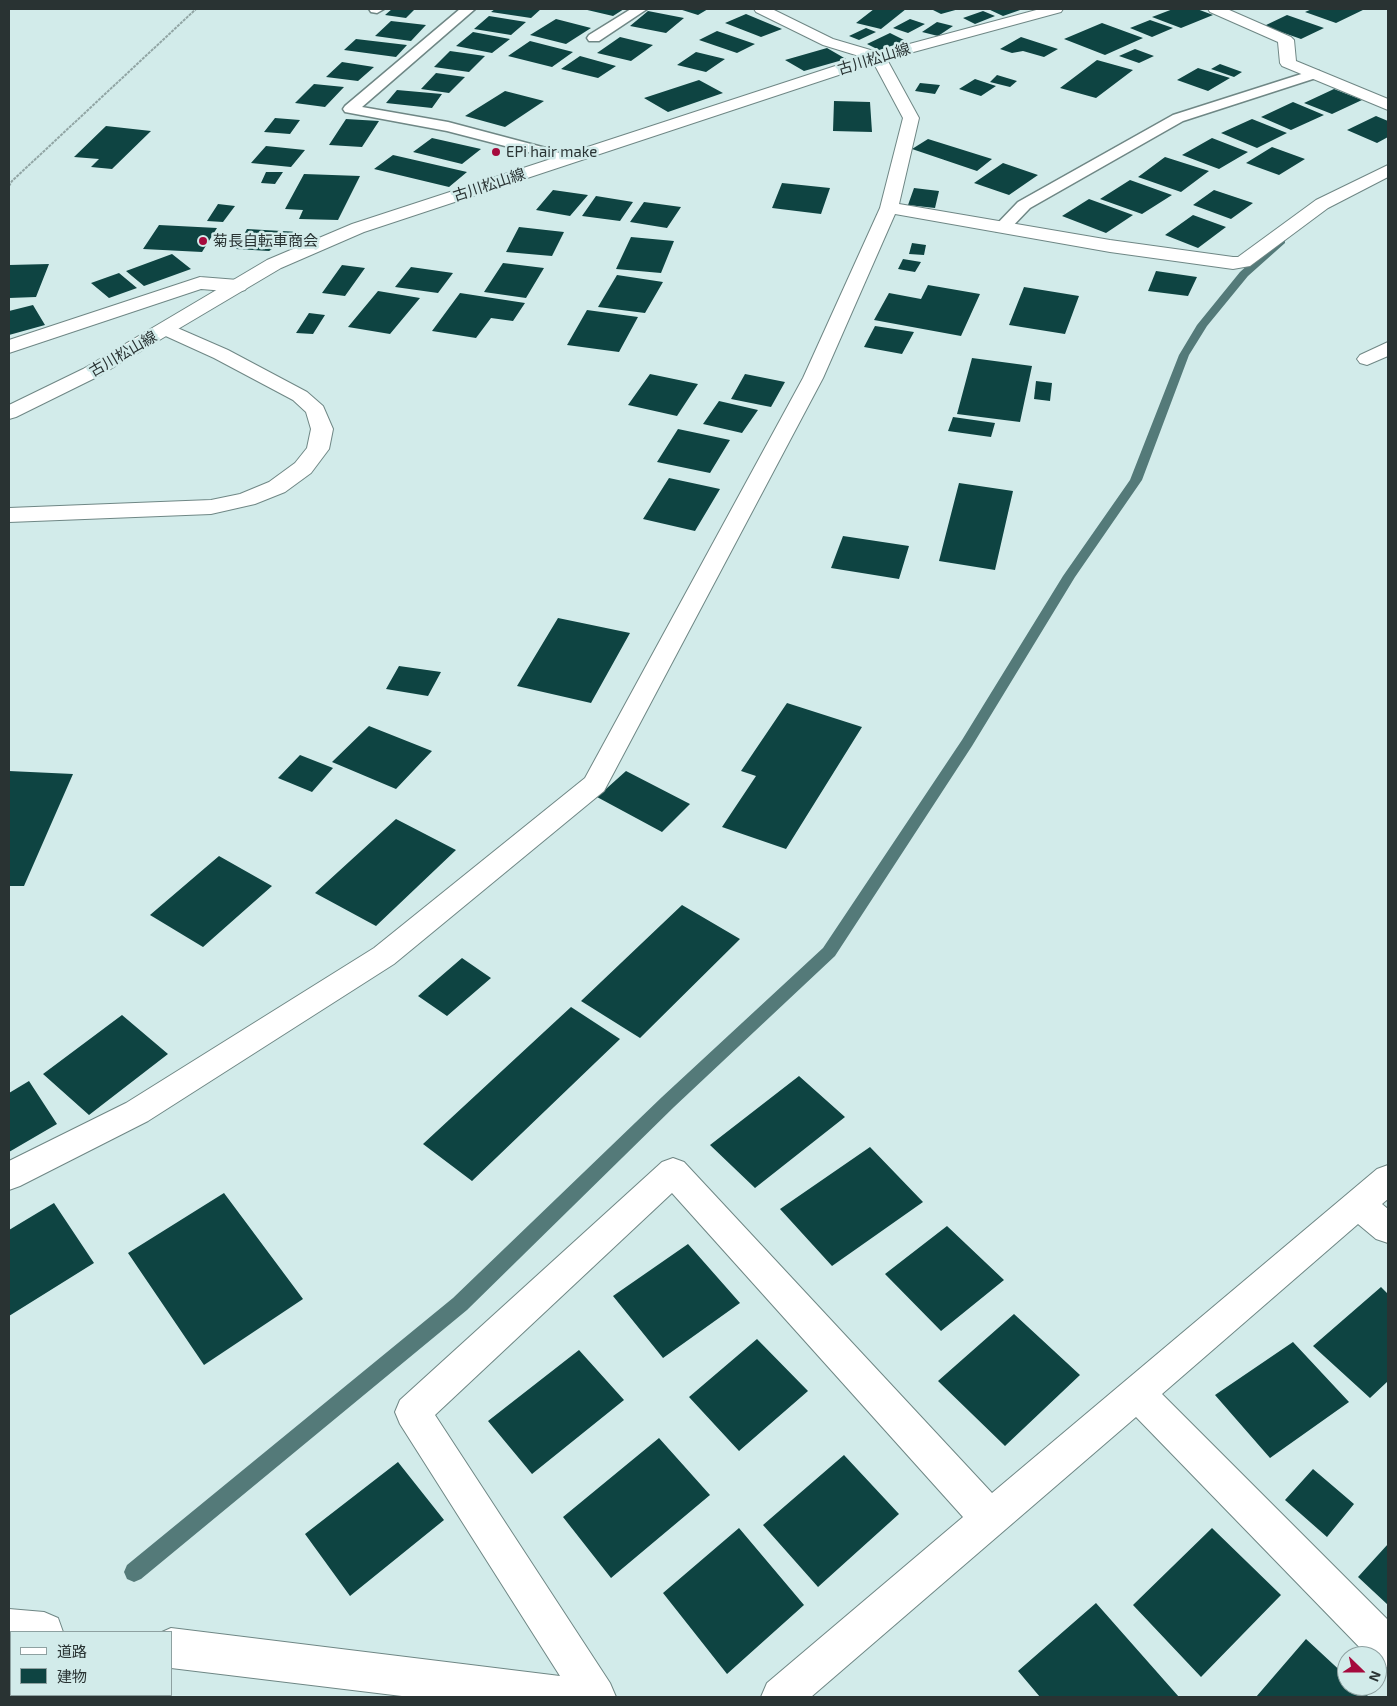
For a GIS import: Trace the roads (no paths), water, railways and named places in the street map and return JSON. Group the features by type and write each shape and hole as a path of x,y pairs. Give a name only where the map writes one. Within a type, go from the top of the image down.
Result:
{"street":[{"path":"9,1176 137,1112 384,956 595,784 813,378 890,208 911,118 878,57 828,42 761,9"},
{"name":"古川松山線","path":"9,413 90,373 274,264 358,228 878,57 1056,9"},
{"path":"1215,9 1286,40 1288,63 1388,105"},
{"path":"890,208 1110,246 1233,263 1242,262 1322,204 1388,170"},
{"path":"9,347 200,283 238,286"},
{"path":"9,515 211,507 247,499 277,487 303,468 318,449 322,429 316,410 300,396 221,354 166,329"},
{"path":"1367,360 1388,348"},
{"path":"596,1697 413,1412 673,1172 990,1519"},
{"path":"781,1697 1388,1179"},
{"path":"1359,1204 1388,1229"},
{"path":"1138,1394 1388,1648"},
{"path":"172,1648 569,1697"}],"lane":[{"path":"468,9 350,109 448,127 541,151 564,160"},
{"path":"594,38 640,9"},
{"path":"1002,227 1024,204 1178,118 1314,74"}],"waterway":[{"path":"134,1572 460,1304 668,1102 829,952 967,743 1069,576 1136,480 1184,355 1202,325 1244,274 1281,241"}],"place":[{"name":"EPi hair make","path":"496,152"},
{"name":"菊長自転車商会","path":"203,241"}]}
